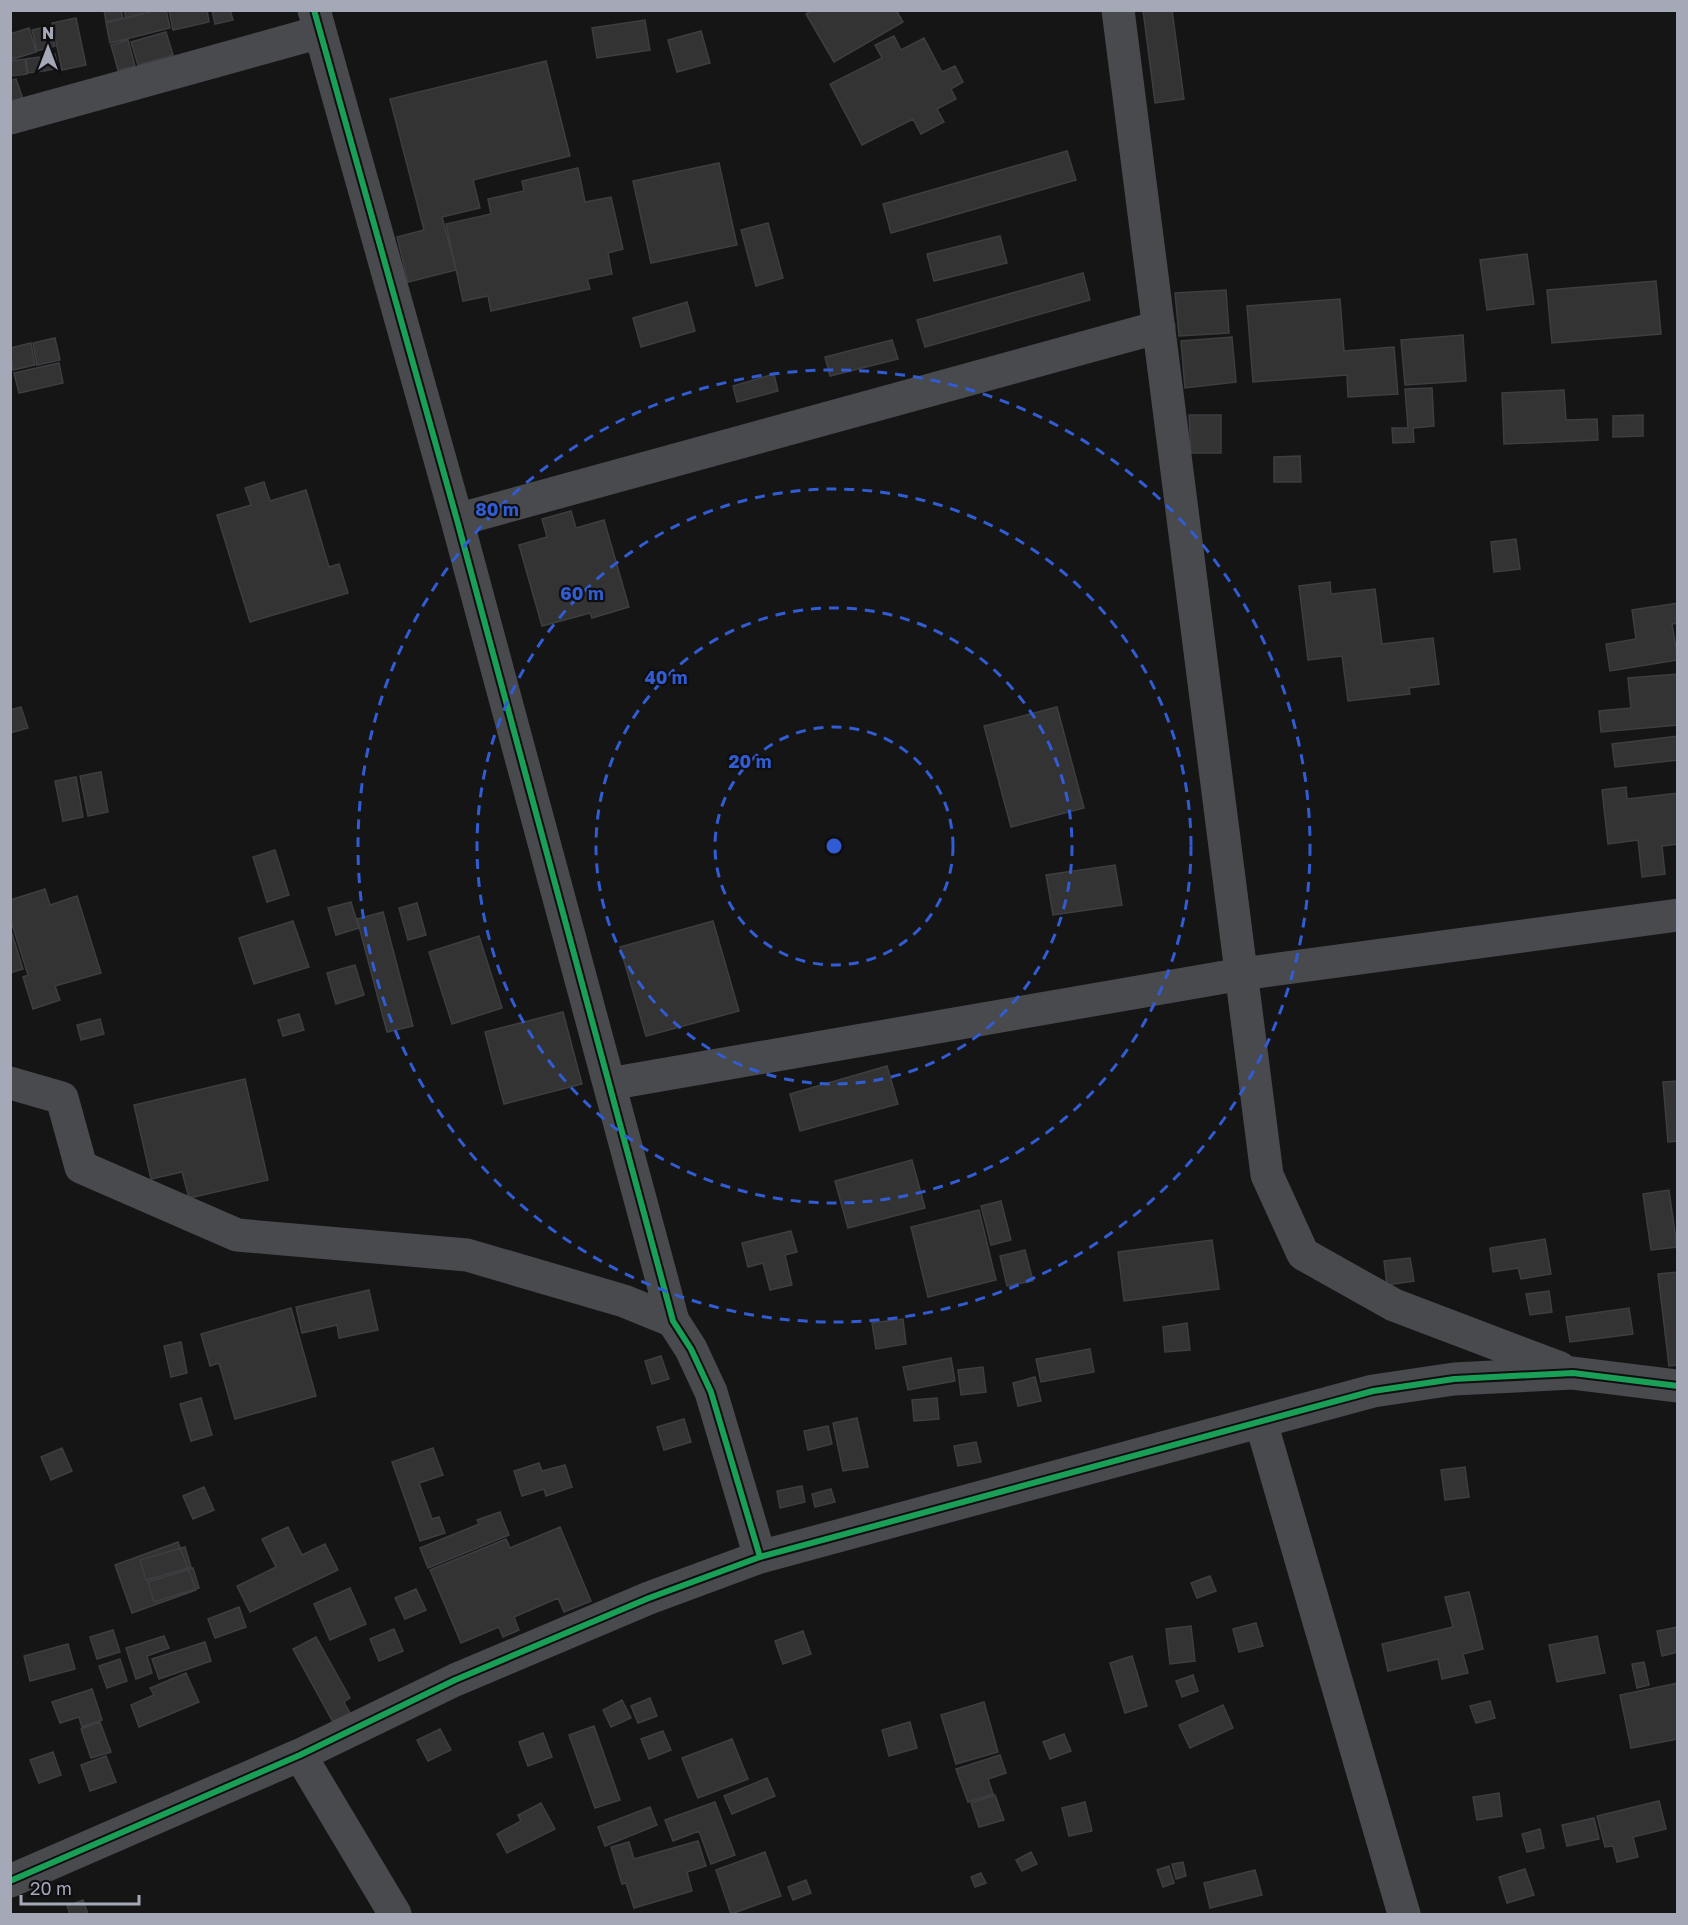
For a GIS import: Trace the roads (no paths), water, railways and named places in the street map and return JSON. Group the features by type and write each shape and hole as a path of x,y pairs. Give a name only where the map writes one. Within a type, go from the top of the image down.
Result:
{"street":[{"path":"1118,10 1267,1175 1303,1254 1394,1305 1573,1373"},
{"path":"10,118 317,21 457,520 673,1321 691,1349 711,1392 760,1557"},
{"path":"457,520 1159,327"},
{"path":"609,1084 1242,974 1677,915"},
{"path":"10,1083 62,1098 81,1167 237,1235 467,1255 624,1301 673,1321"},
{"path":"10,1881 300,1755 455,1680 649,1598 760,1557 1373,1391 1454,1379 1573,1373 1677,1386"},
{"path":"1261,1422 1404,1914"},
{"path":"300,1755 395,1914"}]}
